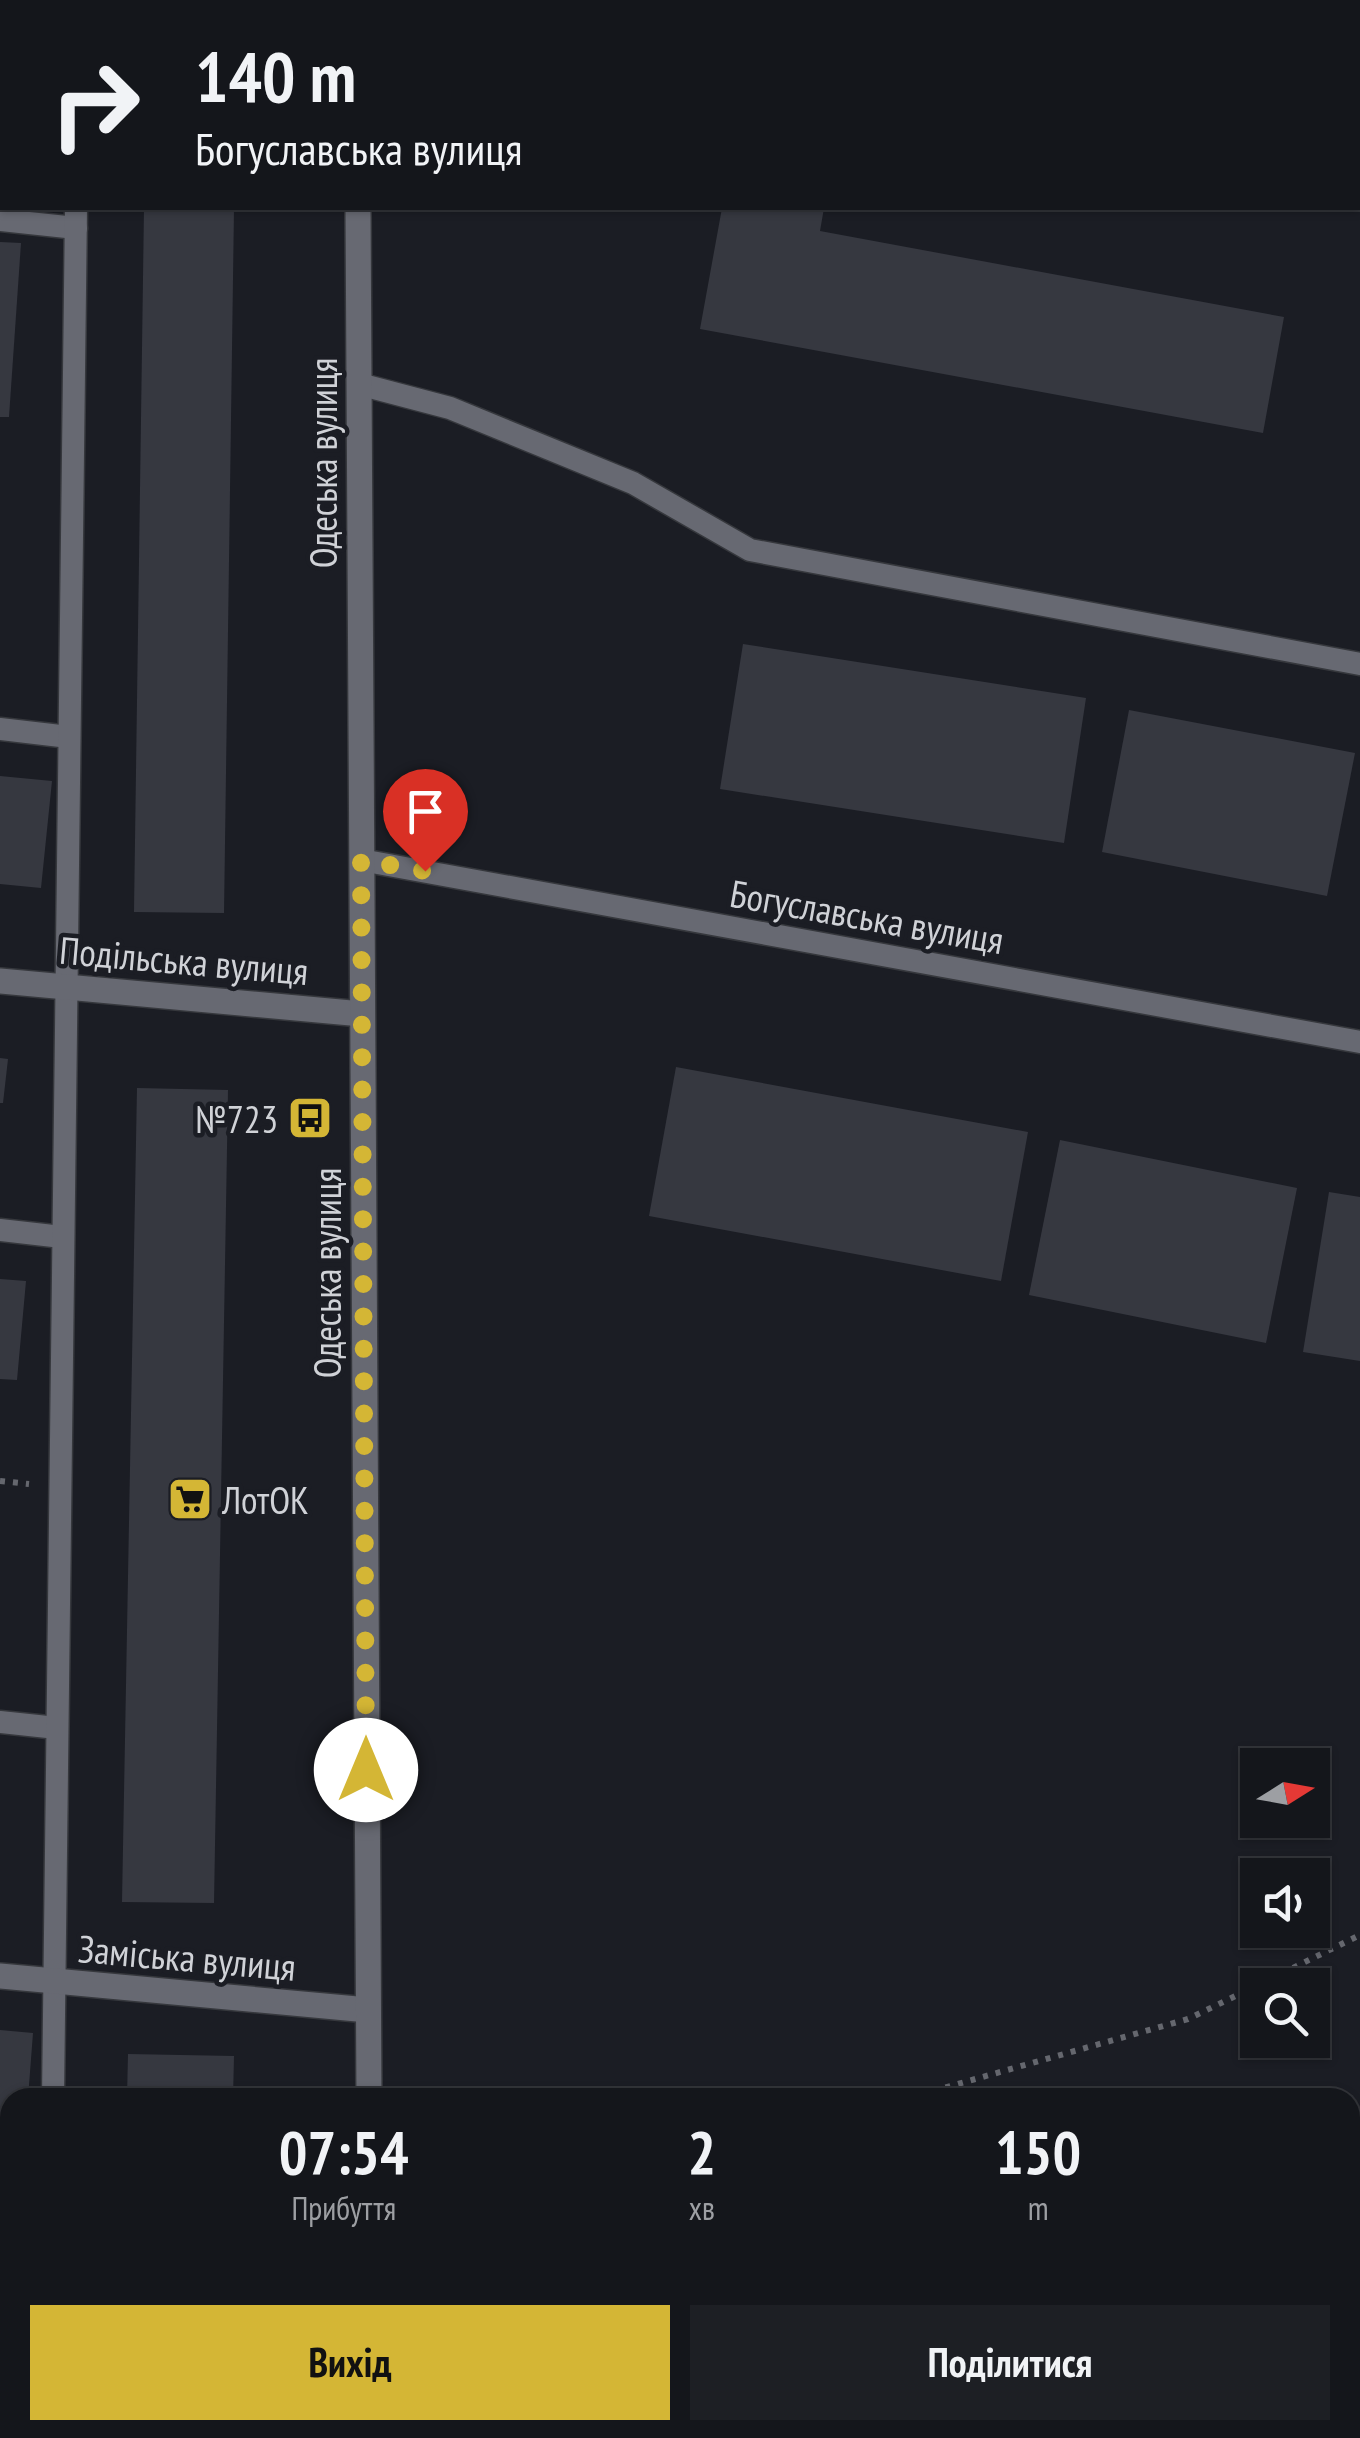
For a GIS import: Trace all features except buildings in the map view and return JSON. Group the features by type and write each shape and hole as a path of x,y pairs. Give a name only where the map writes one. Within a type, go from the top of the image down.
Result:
{"street":[{"name":"Одеська вулиця","path":"358,210 369,2088"},
{"name":"Подільська вулиця","path":"0,980 362,1014"},
{"name":"Заміська вулиця","path":"0,1976 368,2010"}],"lane":[{"path":"0,220 76,218 53,2088"},
{"path":"359,384 450,408 633,483 750,550 1360,664"},
{"path":"0,729 69,736"},
{"name":"Богуславська вулиця","path":"361,860 1360,1042"},
{"path":"0,1230 62,1238"},
{"path":"0,1722 57,1728"}],"path":[{"path":"1293,1968 1360,1935"},
{"path":"943,2088 1188,2019 1240,1994"}],"place":[{"name":"№723","path":"310,1118"},
{"name":"ЛотОК","path":"190,1499"}],"route":[{"path":"366,1770 361,860 425,871"}]}
